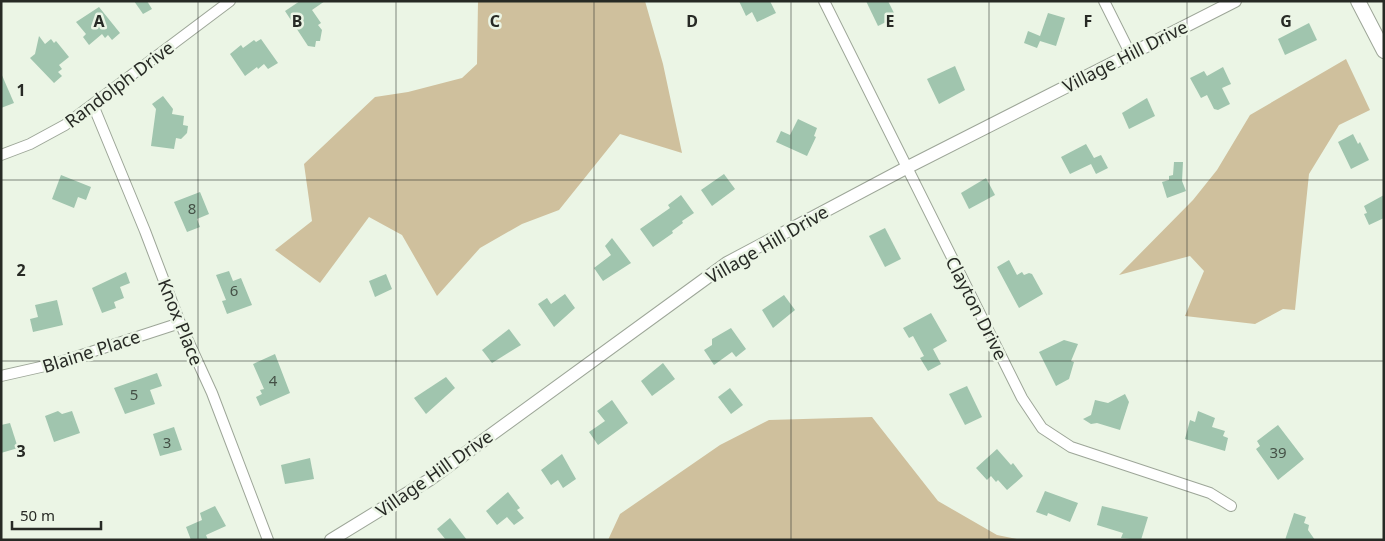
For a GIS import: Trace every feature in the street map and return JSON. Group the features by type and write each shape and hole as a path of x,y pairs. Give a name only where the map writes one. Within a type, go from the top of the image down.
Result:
{"main road":[{"path":"1358,1 1384,51"}],"street":[{"name":"Randolph Drive","path":"1,155 30,144 65,126 230,1"},
{"name":"Clayton Drive","path":"824,1 1022,398 1042,428 1070,447 1210,493 1232,506"},
{"path":"1104,1 1130,53"},
{"name":"Village Hill Drive","path":"331,540 429,480 727,263 906,168 1235,1"},
{"name":"Knox Place","path":"93,105 146,231 180,323 212,393 268,540"},
{"name":"Blaine Place","path":"1,376 54,364 180,323"}],"shaded area":[{"path":"478,1 645,1 663,64 682,153 620,134 559,210 522,224 480,248 437,296 402,235 369,217 320,283 275,250 312,221 304,164 375,97 408,92 462,78 477,64"},
{"path":"1346,59 1370,110 1339,125 1309,174 1295,310 1283,309 1255,324 1185,316 1204,271 1190,256 1119,275 1193,200 1217,170 1250,115"},
{"path":"872,417 938,501 997,535 1022,540 608,540 620,514 720,445 769,420"}],"building":[{"path":"134,1 147,1 152,9 143,14"},
{"path":"300,1 325,1 312,10 321,23 318,25 322,30 320,41 316,41 315,47 308,46 285,11"},
{"path":"739,1 770,1 776,13 757,22 752,12 746,16"},
{"path":"866,1 888,1 896,17 878,26"},
{"path":"99,7 120,33 112,40 108,35 105,38 102,34 89,45 83,37 86,34 76,22"},
{"path":"1048,13 1065,18 1056,46 1040,41 1037,48 1024,43 1028,31 1040,36"},
{"path":"1309,23 1317,40 1285,55 1278,39"},
{"path":"39,36 45,44 51,39 54,43 56,41 69,57 59,65 62,69 58,72 62,76 54,83 30,58 35,54"},
{"path":"261,39 278,63 268,69 264,64 245,76 230,54 241,45 243,48 254,40 256,42"},
{"path":"955,66 965,90 939,104 927,79"},
{"path":"1223,67 1231,84 1222,88 1230,104 1218,110 1214,109 1207,95 1201,98 1190,78 1204,71 1207,76"},
{"path":"1,73 14,103 1,108"},
{"path":"163,96 173,109 172,114 184,116 183,125 188,126 187,133 181,139 176,138 174,149 151,146 156,109 152,104"},
{"path":"1147,98 1155,116 1129,129 1122,113"},
{"path":"798,119 817,128 814,136 816,137 807,156 776,142 781,131 790,135"},
{"path":"1353,134 1358,144 1360,142 1369,160 1351,169 1338,142"},
{"path":"1086,144 1094,158 1101,155 1108,168 1096,174 1091,164 1070,174 1061,157"},
{"path":"1174,162 1183,162 1182,181 1186,191 1167,198 1162,182 1169,180 1169,176 1173,175"},
{"path":"724,174 735,189 712,206 701,190"},
{"path":"61,175 91,187 86,200 78,197 74,208 52,199"},
{"path":"986,178 995,195 969,209 961,193"},
{"path":"200,192 209,214 197,219 200,227 187,232 174,202"},
{"path":"681,195 694,213 682,221 683,223 672,231 673,233 653,247 640,229 670,208 668,205"},
{"path":"1384,195 1384,218 1369,225 1364,214 1367,213 1364,206"},
{"path":"885,228 901,259 885,267 869,236"},
{"path":"612,238 631,263 603,281 594,268 611,255 605,246"},
{"path":"1009,260 1017,275 1022,272 1024,275 1032,274 1043,294 1019,308 997,267"},
{"path":"229,271 233,281 241,278 252,305 227,314 222,301 226,300 216,275"},
{"path":"126,272 130,283 120,287 124,298 114,302 116,308 102,313 92,288"},
{"path":"386,274 392,289 375,297 369,281"},
{"path":"565,294 575,308 554,327 538,304 547,298 551,304"},
{"path":"784,295 795,310 773,328 762,310"},
{"path":"57,300 63,325 33,332 30,319 38,317 35,305"},
{"path":"931,313 947,341 933,349 941,364 928,371 920,358 924,356 913,336 909,338 903,328"},
{"path":"731,328 746,349 736,357 732,352 714,365 704,350 712,345 712,339"},
{"path":"509,329 521,345 492,363 482,350"},
{"path":"1064,340 1078,344 1071,361 1074,362 1069,379 1056,386 1039,352"},
{"path":"275,354 290,393 260,406 256,397 262,394 260,390 264,389 253,364"},
{"path":"663,363 675,379 652,396 641,381"},
{"path":"157,373 162,386 150,390 155,404 125,414 114,388"},
{"path":"446,377 455,388 426,414 414,398"},
{"path":"967,386 982,417 965,425 949,394"},
{"path":"730,388 743,405 731,414 718,397"},
{"path":"1125,394 1129,402 1120,430 1097,423 1091,424 1083,419 1091,415 1095,400 1108,403"},
{"path":"612,400 628,423 598,445 589,432 605,421 597,411"},
{"path":"58,411 62,414 72,411 80,433 54,442 45,416"},
{"path":"1198,411 1215,418 1212,427 1225,431 1223,436 1228,438 1225,451 1185,439 1190,420 1195,422"},
{"path":"10,423 18,448 1,453 1,425"},
{"path":"1278,425 1304,459 1278,480 1256,449 1260,446 1257,441"},
{"path":"174,427 182,450 160,456 153,434"},
{"path":"997,449 1011,465 1013,463 1023,476 1007,490 998,480 996,482 991,476 987,480 976,468"},
{"path":"562,454 576,479 563,488 558,480 551,485 541,470"},
{"path":"310,458 314,479 285,484 281,465"},
{"path":"1045,491 1078,503 1070,522 1048,513 1047,516 1036,512"},
{"path":"508,492 520,508 517,510 524,518 514,525 507,517 497,525 486,511"},
{"path":"215,506 226,526 206,535 208,540 191,540 186,527 202,520 200,513"},
{"path":"1102,506 1148,517 1141,540 1121,538 1123,533 1097,525"},
{"path":"1294,513 1306,517 1304,523 1309,525 1308,530 1315,540 1285,540"},
{"path":"450,518 467,540 446,540 437,529"}]}
